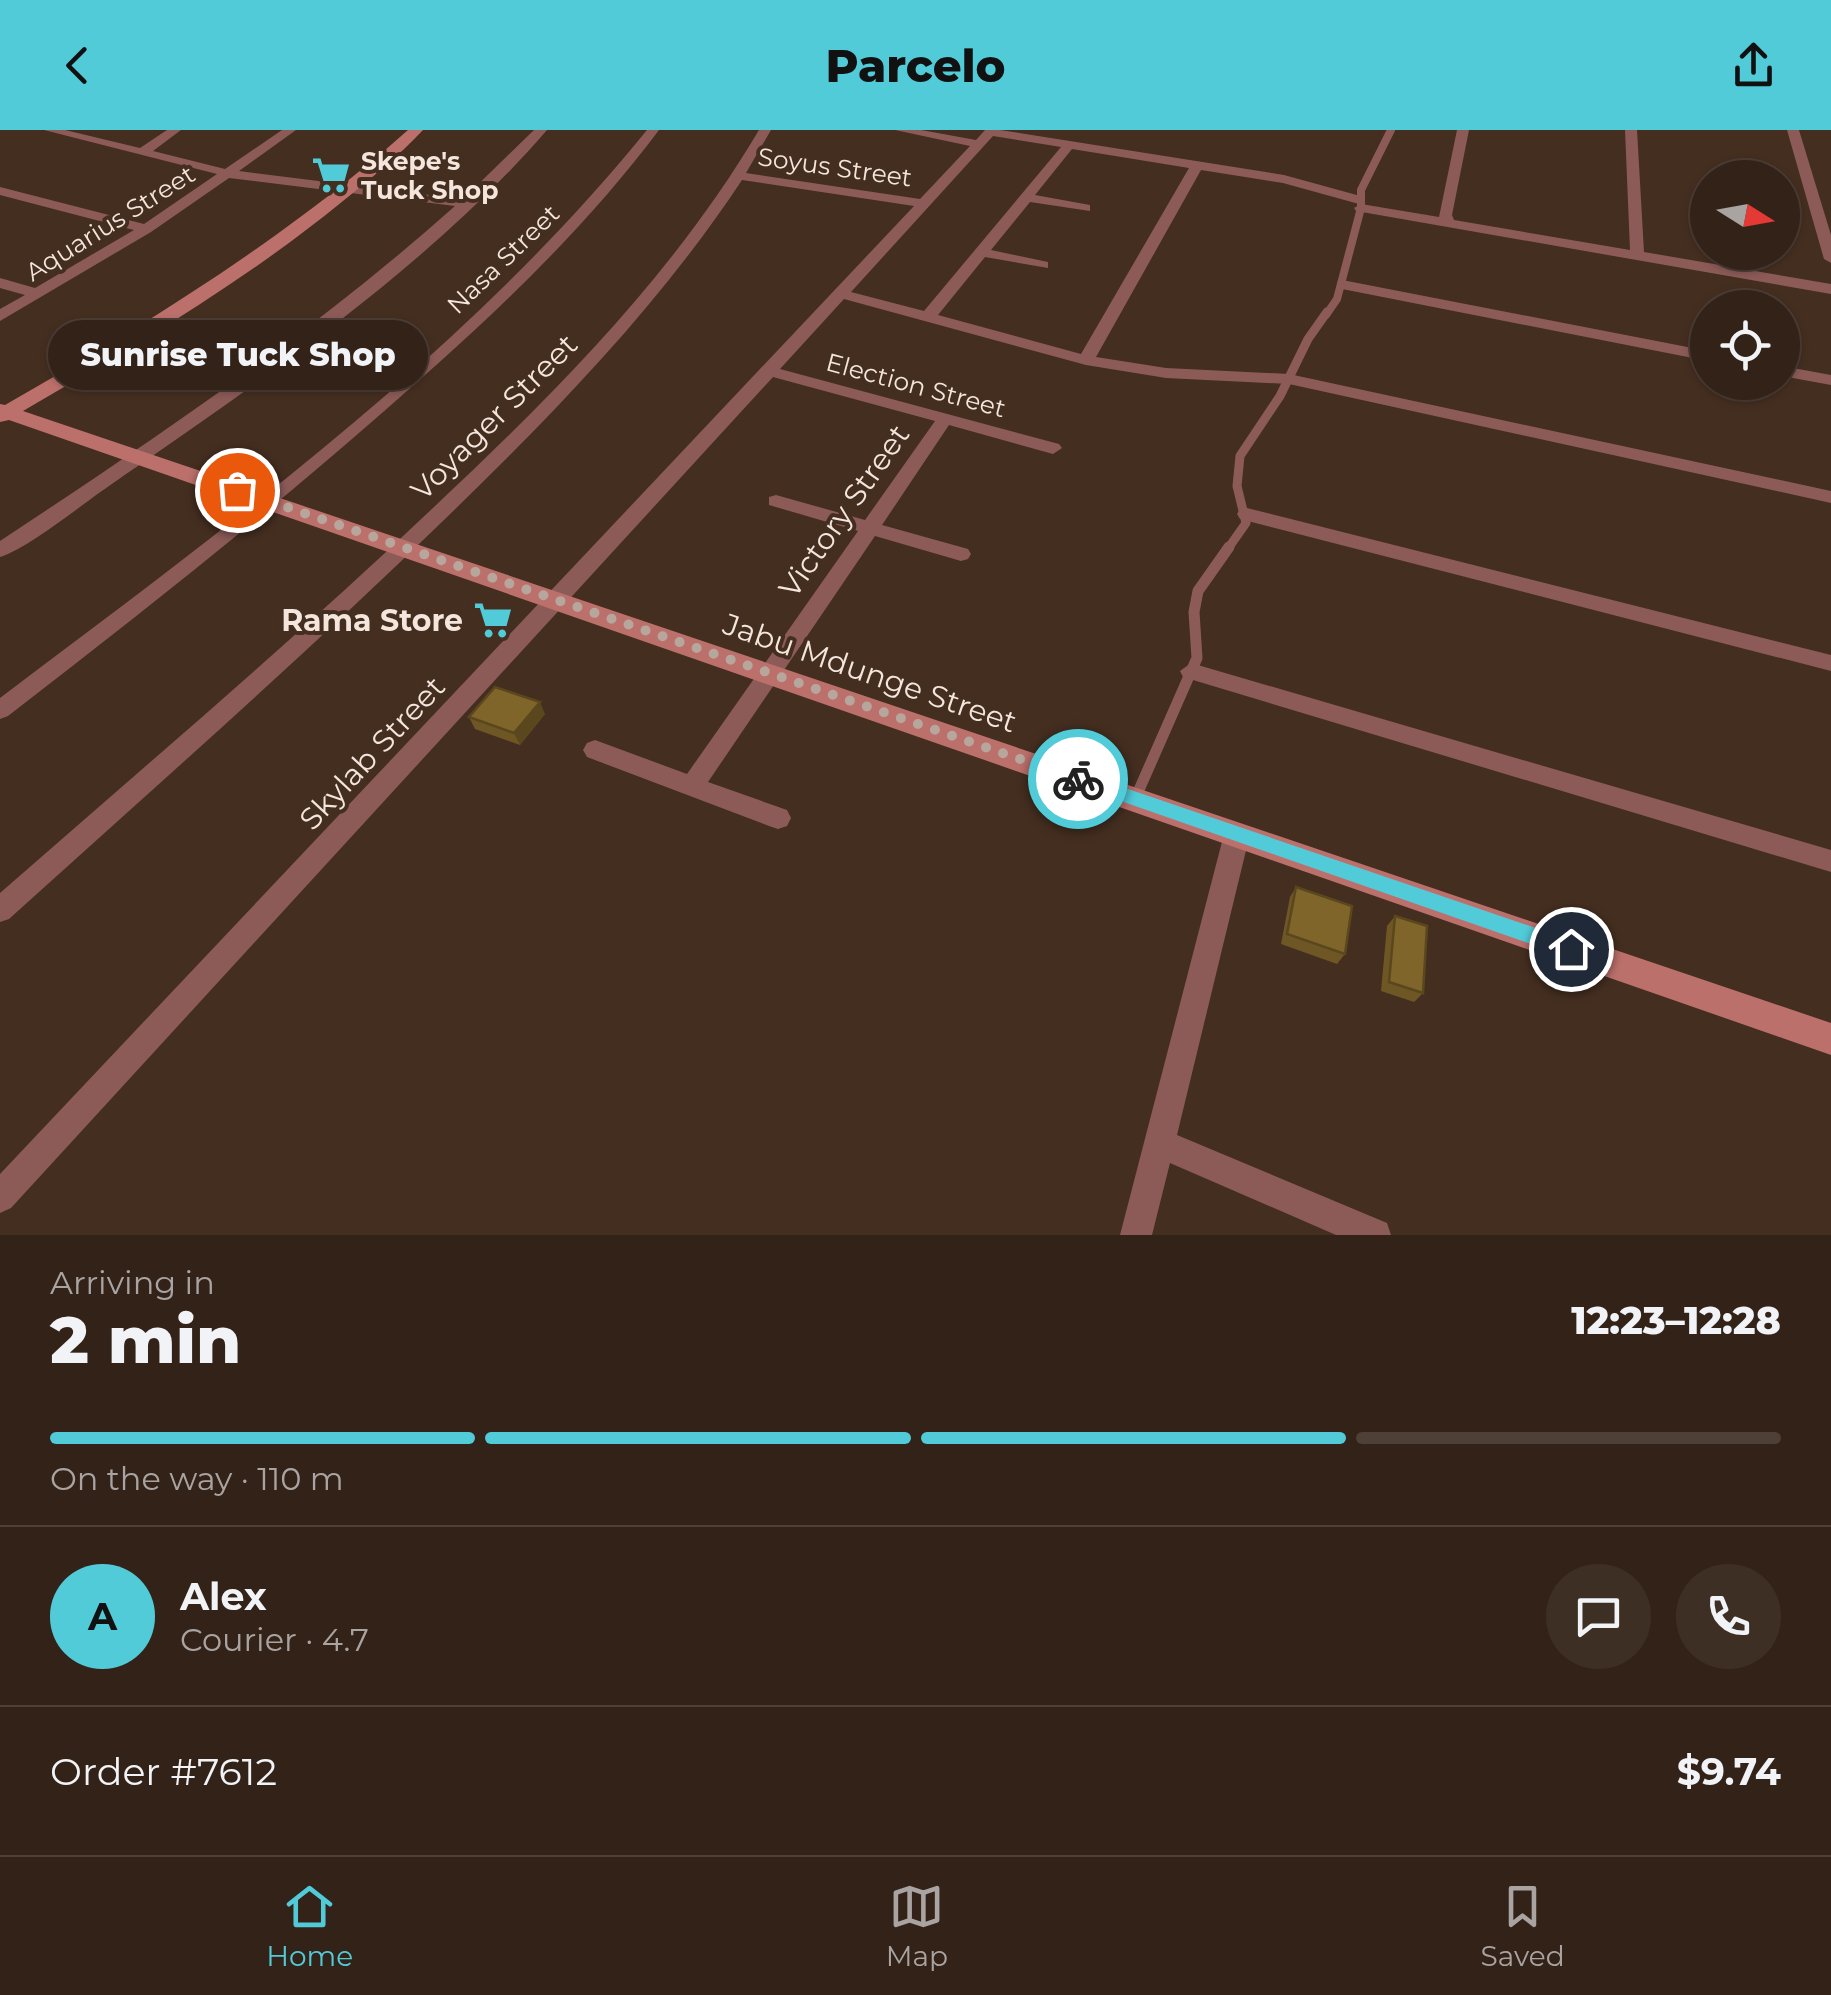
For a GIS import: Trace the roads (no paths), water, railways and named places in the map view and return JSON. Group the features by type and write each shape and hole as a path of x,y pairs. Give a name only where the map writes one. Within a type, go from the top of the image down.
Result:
{"street":[{"path":"50,130 231,174 468,204"},
{"path":"143,152 175,130"},
{"name":"Aquarius Street","path":"0,316 146,229 290,130"},
{"path":"3,413 200,296 346,190 416,130"},
{"path":"0,550 139,457 346,306 468,204 541,130"},
{"name":"Nasa Street","path":"0,710 268,500 440,354 534,268 610,186 653,130"},
{"name":"Voyager Street","path":"0,910 405,548 599,354 678,263 740,176 766,130"},
{"path":"901,130 1069,145 1284,179 1360,204 1448,222 1831,289"},
{"path":"1448,222 1445,216 1463,130"},
{"path":"1631,130 1637,255"},
{"path":"1794,130 1831,259"},
{"name":"Skylab Street","path":"0,1197 987,135"},
{"path":"928,317 1069,145"},
{"path":"1086,360 1136,274 1153,236 1197,166"},
{"name":"Soyus Street","path":"740,176 922,203"},
{"path":"0,191 146,229"},
{"path":"1026,197 1085,208"},
{"path":"980,252 1043,265"},
{"path":"0,283 38,294"},
{"path":"1342,284 1690,352"},
{"path":"838,294 1086,360 1166,373 1289,379 1831,498"},
{"name":"Election Street","path":"766,370 1053,448"},
{"path":"1800,374 1831,380"},
{"name":"Jabu Mdunge Street","path":"3,413 268,500 1831,1039"},
{"name":"Victory Street","path":"692,786 945,419"},
{"path":"776,500 960,554"},
{"path":"1247,514 1831,663"},
{"path":"1191,672 1831,861"},
{"path":"595,750 778,818"},
{"path":"1136,1235 1237,834"},
{"path":"1160,1143 1375,1235"}],"lane":[{"path":"1136,799 1196,658 1194,612 1198,591 1240,536 1247,514 1237,467 1308,339 1337,299 1360,204 1391,130"}],"place":[{"name":"Skepe's Tuck Shop","path":"331,175"},
{"name":"Sunrise Tuck Shop","path":"237,490"},
{"name":"Rama Store","path":"493,620"}]}
